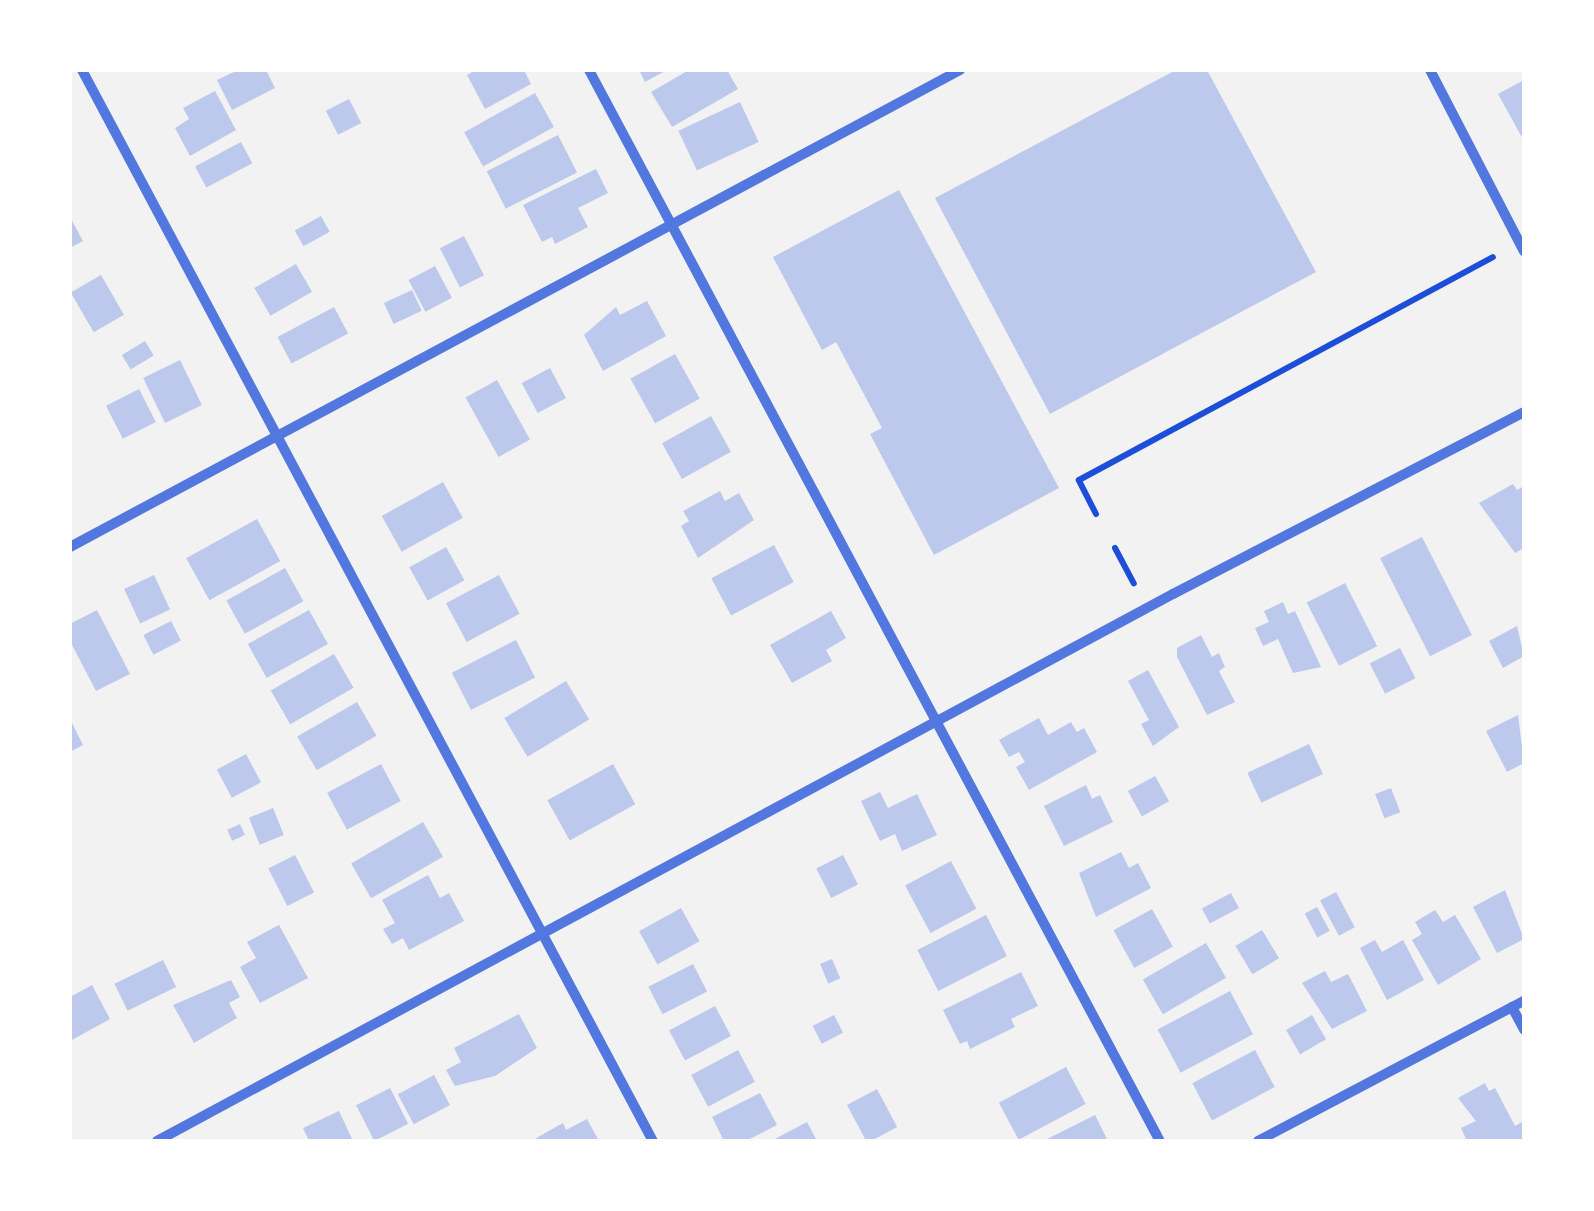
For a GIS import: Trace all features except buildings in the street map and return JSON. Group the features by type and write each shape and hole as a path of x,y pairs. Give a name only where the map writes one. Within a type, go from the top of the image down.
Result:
{"street":[{"path":"82,70 653,1141"},
{"path":"589,70 674,223 1160,1141"},
{"path":"70,547 960,70"},
{"path":"1430,70 1524,251"},
{"path":"157,1141 938,720 1524,412"},
{"path":"1258,1141 1524,1001"},
{"path":"1512,1007 1524,1030"}],"path":[{"path":"1096,514 1078,480 1493,257"},
{"path":"1114,548 1134,583"}]}
